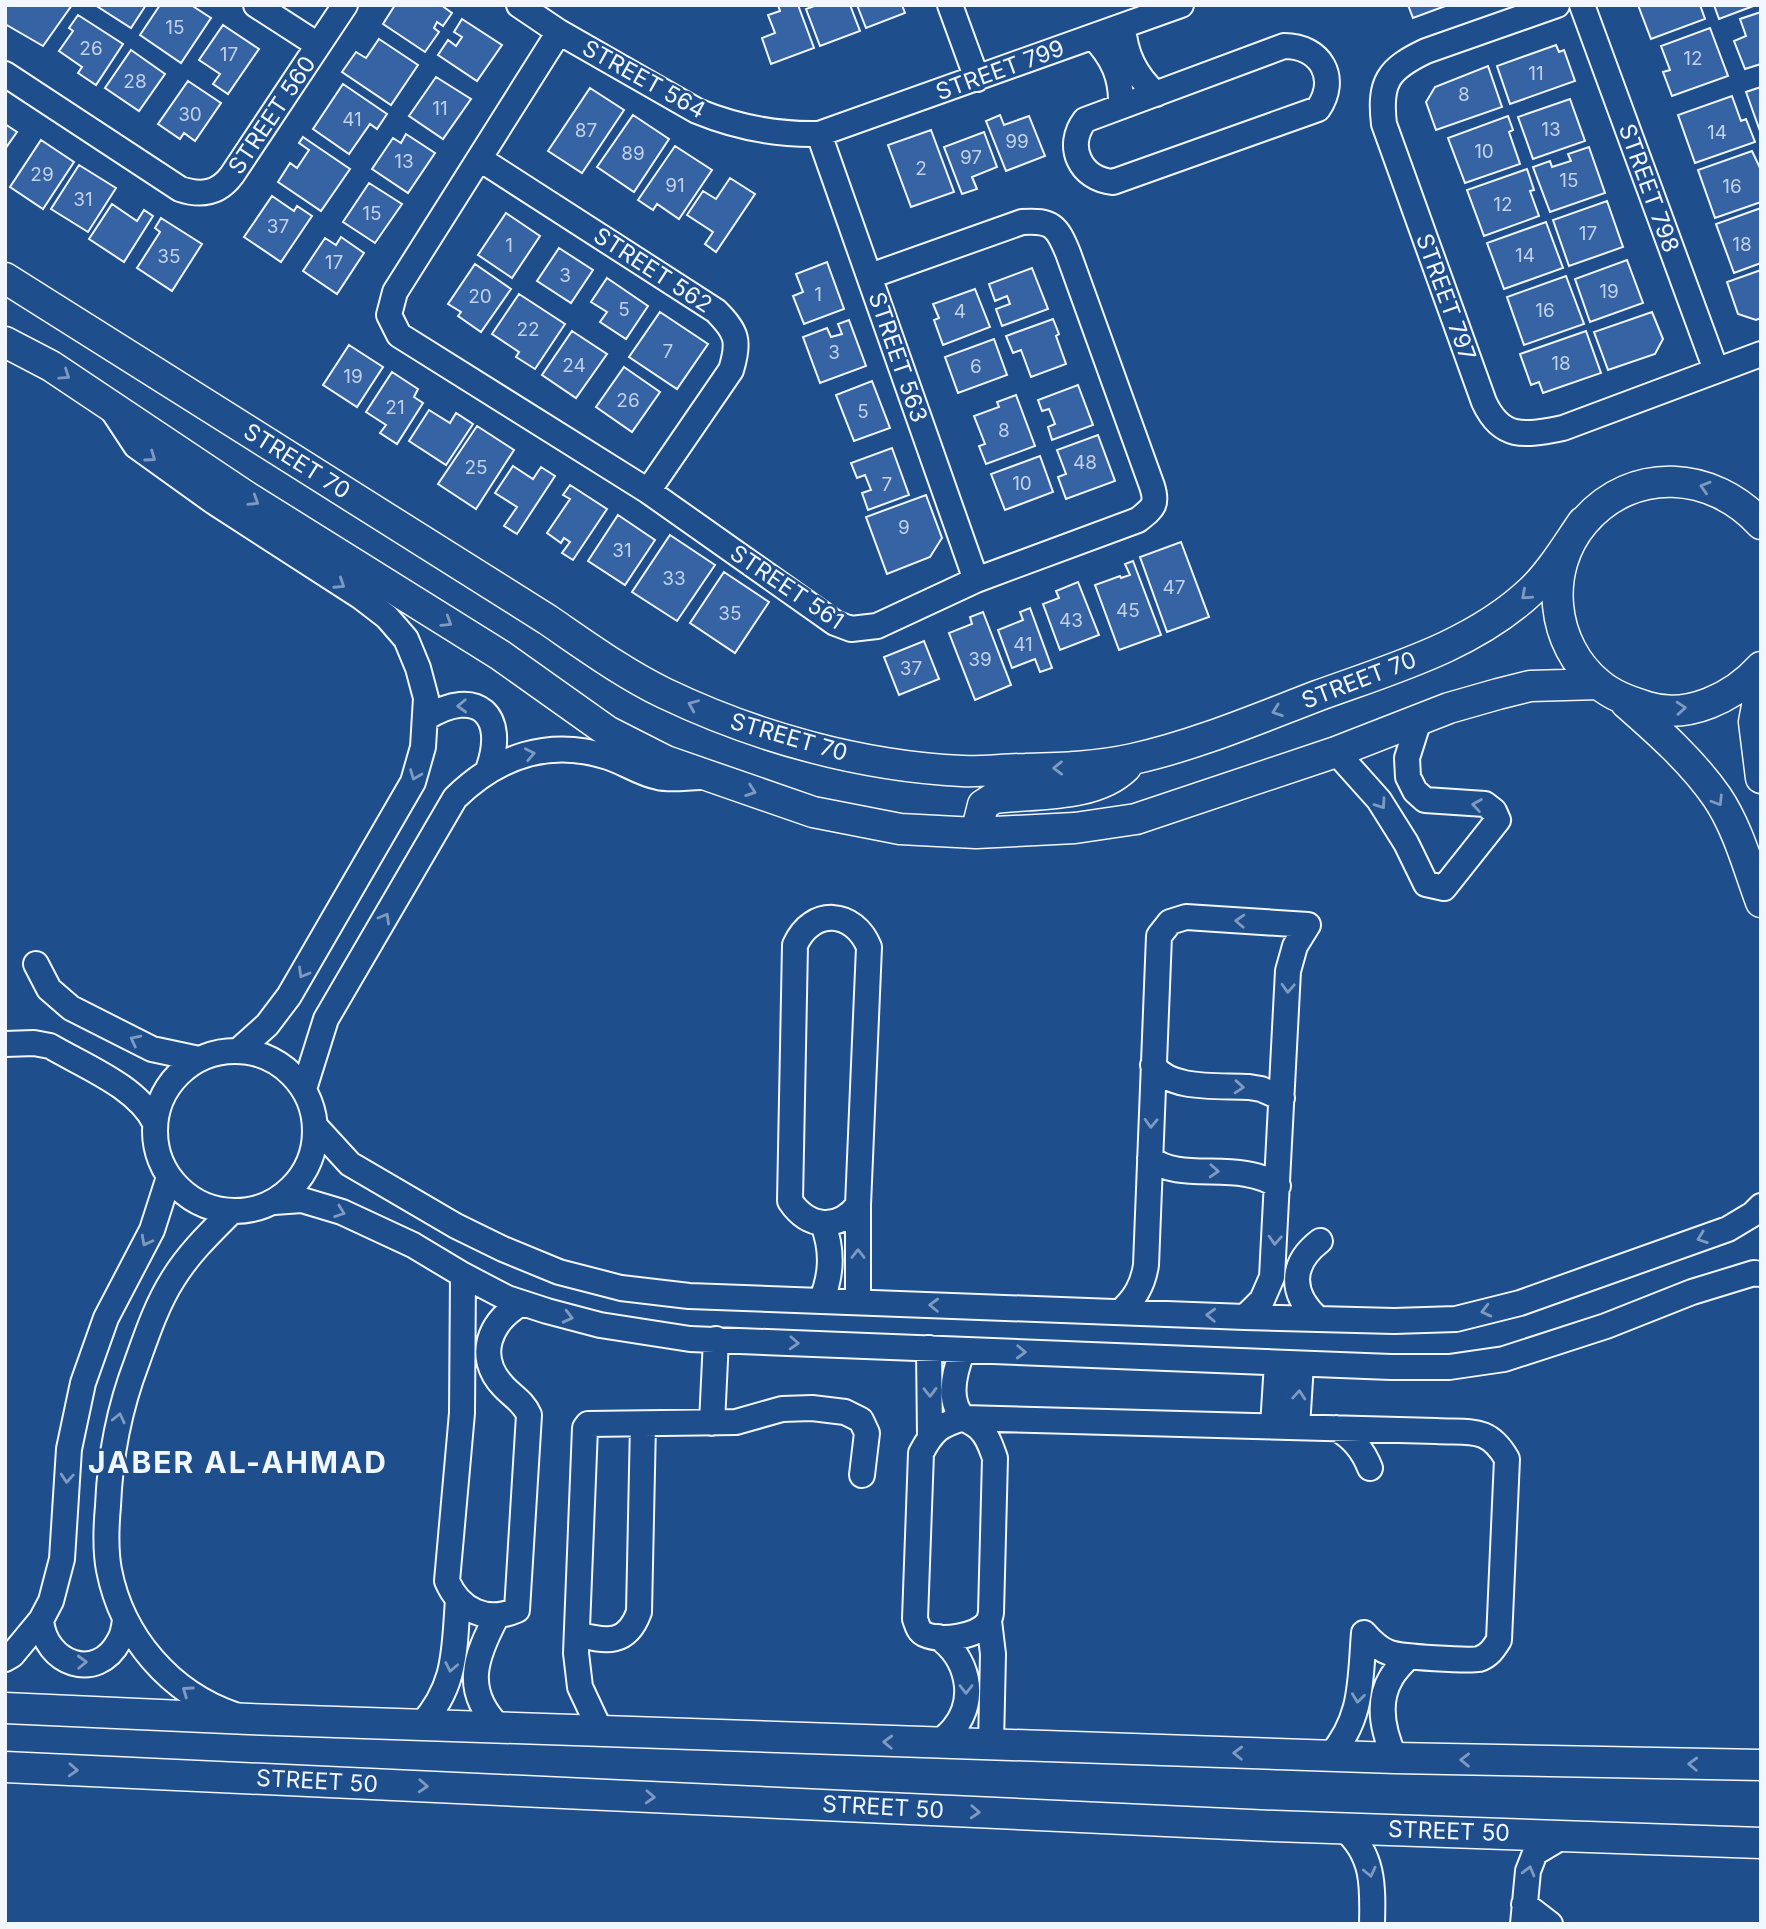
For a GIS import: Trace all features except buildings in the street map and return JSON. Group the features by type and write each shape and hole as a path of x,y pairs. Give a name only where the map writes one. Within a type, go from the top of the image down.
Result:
{"main road":[{"name":"STREET 70","path":"5,278 607,660 664,692 758,732 890,763 963,771 1076,768 1133,759 1212,735 1471,635 1508,611 1534,589 1583,523"},
{"path":"5,342 51,366 247,497 500,655 607,731 666,761 707,777 813,812 900,829 976,833 1075,828 1136,818 1336,752 1419,720 1530,686 1610,691 1653,709 1686,709 1718,701 1746,683 1761,667"},
{"path":"1756,515 1725,494 1701,485 1675,481 1649,483 1625,491 1602,505 1583,523 1569,544 1560,568 1557,594 1559,619 1567,644 1581,666 1673,745 1717,797 1732,824 1761,902"},
{"path":"1761,684 1754,722 1761,778"},
{"path":"976,833 980,810 988,800 1089,788 1113,777 1133,759"},
{"path":"5,1708 249,1720 1330,1756 1761,1765"},
{"name":"STREET 50","path":"5,1767 1343,1828 1761,1843"}],"street":[{"path":"256,5 318,45"},
{"name":"STREET 560","path":"5,74 180,189 195,194 209,192 223,187 345,5"},
{"name":"STREET 564","path":"519,5 559,32 697,111 758,130 796,135 819,134"},
{"path":"950,5 977,79"},
{"name":"STREET 799","path":"819,134 1181,5"},
{"name":"STREET 797","path":"1557,5 1426,51 1405,61 1388,78 1381,99 1384,124 1493,421 1511,431 1533,434 1563,428 1761,354"},
{"name":"STREET 798","path":"1582,5 1716,370"},
{"path":"1123,26 1131,63 1156,94"},
{"name":"STREET 561","path":"559,32 395,292 389,315 399,335 648,491 835,623 851,629 877,625 976,580 1139,520 1154,506 1156,498 1152,486 1068,253 1060,235 1050,224 1040,221 1023,222 870,276"},
{"path":"1093,37 1111,58 1116,70 1121,106"},
{"path":"1284,46 1304,49 1313,54 1325,70 1327,80 1324,100 1318,109 1113,182 1104,181 1088,173 1078,159 1075,151 1077,134 1085,120 1121,106 1284,46"},
{"name":"STREET 563","path":"819,134 976,580"},
{"name":"STREET 562","path":"480,159 716,311 728,323 736,337 737,349 731,370 648,491"},
{"path":"109,405 136,446 214,502 361,597 387,617 407,639 426,698 423,747 413,782 289,996 267,1025 238,1051"},
{"path":"426,718 455,705 475,706 491,717 495,751 488,769"},
{"path":"1336,752 1379,800 1426,884 1444,888 1498,820 1494,811 1485,804 1425,800 1415,791 1408,777 1407,758 1419,720"},
{"path":"304,1089 326,1019 455,798 488,769 516,757 546,751 580,750 608,757 658,777 707,777"},
{"path":"1120,1312 1135,1296 1145,1276 1159,936 1170,922 1186,918 1308,925 1295,946 1288,971 1272,1278 1262,1300 1245,1317"},
{"path":"858,1205 843,1219 823,1224 803,1217 790,1201 796,945 805,928 822,919 841,919 851,923 859,929 869,947 858,1205 858,1302"},
{"path":"36,964 49,989 71,1008 152,1049 199,1059"},
{"path":"5,1044 50,1046 137,1098 155,1123"},
{"path":"274,1202 298,1182 314,1149 316,1126 304,1089 292,1074 276,1062 257,1054 238,1051 199,1059 174,1079 164,1093 155,1123 156,1149 169,1177 181,1191 197,1202 214,1209 232,1211 254,1209 274,1202 302,1200 342,1212 413,1245 463,1275 522,1303 600,1325 690,1339 1450,1367 1504,1359 1606,1326 1692,1292 1758,1273"},
{"path":"1153,1065 1163,1076 1178,1082 1249,1087 1282,1098"},
{"path":"316,1126 350,1164 456,1226 503,1249 559,1272 621,1288 690,1296 1245,1317 1394,1321 1456,1319 1533,1298 1728,1229 1758,1210"},
{"path":"1150,1158 1167,1168 1253,1174 1278,1186"},
{"path":"5,1660 41,1620 51,1601 62,1559 69,1449 83,1383 106,1318 152,1230 169,1177"},
{"path":"232,1211 199,1243 172,1280 150,1323 125,1394 110,1474 106,1541 112,1582 125,1620 139,1643 176,1683 211,1705 249,1720"},
{"path":"821,1301 830,1276 831,1262 823,1224"},
{"path":"1317,1318 1300,1298 1297,1273 1309,1250 1320,1241"},
{"path":"463,1275 462,1413 447,1581 458,1600 476,1613 497,1616 517,1610 529,1415 520,1400 497,1379 488,1348 490,1338 502,1317 522,1303"},
{"path":"712,1423 716,1339"},
{"path":"929,1348 930,1436"},
{"path":"963,1350 954,1393 956,1405 964,1418 986,1436 995,1458 989,1621 993,1654 991,1744"},
{"path":"1285,1427 1289,1363"},
{"path":"462,1413 466,1405 479,1394 496,1390 513,1395"},
{"path":"601,1732 580,1687 577,1634 585,1428 591,1424 736,1422 782,1409 812,1408 845,1412 860,1420 867,1433 862,1475"},
{"path":"989,1621 984,1628 972,1635 938,1637 924,1634 919,1630 915,1619 921,1453 930,1436 944,1424 964,1418 1484,1434 1498,1443 1507,1459 1499,1640 1491,1653 1479,1659 1408,1657 1390,1653 1372,1642 1364,1633 1359,1705 1350,1729 1330,1756"},
{"path":"995,1458 1001,1446 1037,1420"},
{"path":"577,1634 608,1640 624,1637 635,1624 639,1612 643,1424"},
{"path":"1336,1428 1354,1441 1370,1468 1383,1449 1405,1430"},
{"path":"421,1725 443,1696 452,1667 458,1600"},
{"path":"497,1616 480,1648 475,1674 480,1698 492,1720 500,1728"},
{"path":"41,1620 42,1631 55,1654 67,1662 88,1664 102,1659 115,1648 121,1640 125,1620"},
{"path":"938,1637 957,1654 967,1681 967,1701 956,1726 939,1743"},
{"path":"1395,1758 1384,1727 1383,1711 1390,1678 1408,1657"},
{"path":"1343,1828 1363,1850 1369,1864 1373,1889 1372,1924"},
{"path":"1550,1924 1523,1914 1528,1871 1535,1853 1565,1835"}],"district":[{"name":"JABER AL-AHMAD","path":"238,1462"}]}
